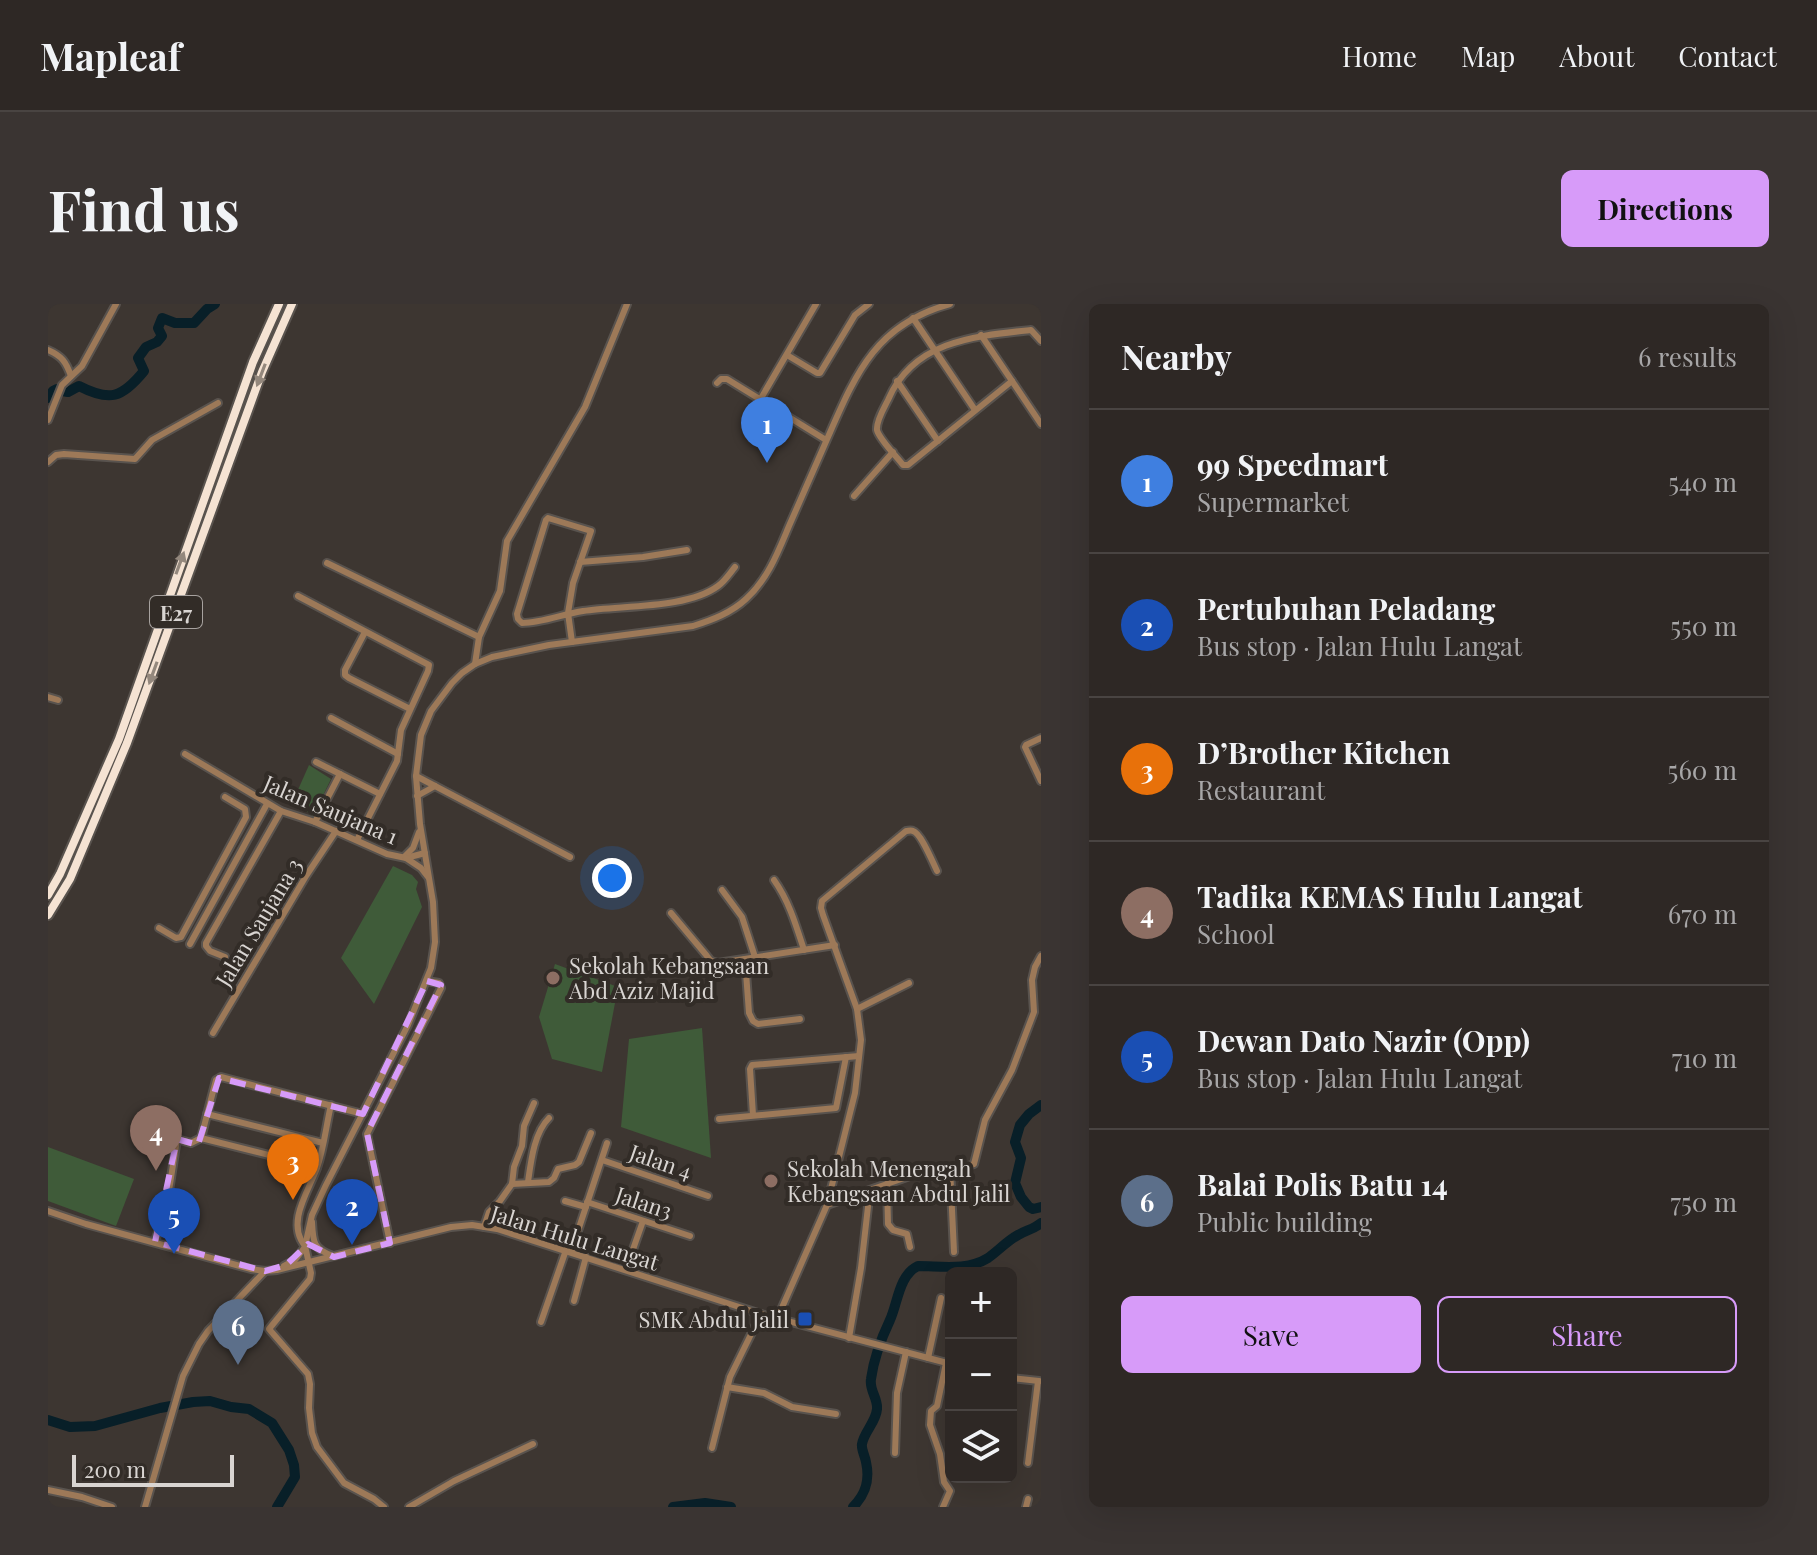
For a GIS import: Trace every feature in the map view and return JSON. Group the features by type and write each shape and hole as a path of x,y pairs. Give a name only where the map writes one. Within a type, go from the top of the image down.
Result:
{"highway":[{"name":"E27","path":"48,895 119,739 253,362 279,304"},
{"name":"E27","path":"48,915 70,879 127,743 262,372 292,304"}],"street":[{"path":"48,420 62,385 82,366 116,304"},
{"path":"475,664 479,637 500,591 507,541 585,407 627,304"},
{"path":"760,400 816,304"},
{"path":"787,355 820,373 855,315 869,304"},
{"path":"145,1507 183,1376 199,1344 265,1271 295,1260 305,1246 312,1215 427,981 435,942 433,902 420,824 416,776 421,735 431,711 452,683 475,664 505,653 693,626 713,620 746,599 767,573 850,386 865,361 885,339 913,318 950,304"},
{"path":"913,318 975,410"},
{"path":"1012,381 906,466 877,430 901,374 934,352 981,335 1031,330 1041,341"},
{"path":"981,335 1041,424"},
{"path":"48,350 59,355 71,376"},
{"path":"717,383 727,379 826,440"},
{"path":"897,381 938,441"},
{"path":"48,462 56,455 64,454 135,459 152,440 218,403"},
{"path":"854,496 893,452"},
{"path":"572,642 568,613 591,531 548,518 517,614 518,619 525,623 568,613 647,605 695,596 720,585 735,567"},
{"path":"580,562 687,550"},
{"path":"327,563 479,637"},
{"path":"298,596 429,665 401,730 397,761 357,840"},
{"path":"365,632 345,675 410,709"},
{"path":"48,697 58,700"},
{"path":"331,718 398,754"},
{"path":"1041,738 1025,747 1041,781"},
{"name":"Jalan Saujana 1","path":"185,754 281,811 315,822 387,854 404,858 425,853"},
{"path":"316,762 380,794"},
{"path":"315,822 340,774"},
{"path":"416,776 570,857"},
{"path":"417,796 435,786"},
{"path":"159,928 176,938 181,937 246,813 245,809 225,797"},
{"path":"190,944 267,804"},
{"path":"225,957 210,951 206,943 281,811"},
{"path":"420,824 415,844 404,858 421,868 430,880"},
{"name":"Jalan Saujana 3","path":"213,1033 336,831"},
{"path":"777,1319 827,1205 855,1093 861,1040 857,1009 821,908 822,901 906,831 916,832 937,871"},
{"path":"213,877 224,883"},
{"path":"774,880 784,894 804,950"},
{"path":"722,890 742,917 755,957"},
{"path":"671,913 711,961 718,963 835,945"},
{"path":"827,1205 924,1171 966,1168 974,1164 985,1120 1012,1070 1034,1012 1032,980 1041,956"},
{"path":"745,959 749,1013 753,1021 758,1024 800,1019"},
{"path":"390,1243 367,1134 441,988 439,983 427,981"},
{"path":"857,1009 909,983"},
{"path":"753,1115 752,1065 859,1056"},
{"path":"719,1119 837,1107 846,1057"},
{"path":"201,1138 216,1080 221,1077 363,1114"},
{"path":"484,1227 489,1212 512,1184 524,1126 534,1103"},
{"path":"331,1105 317,1167 302,1202 299,1221 298,1235 305,1246 311,1273 307,1284 269,1329 308,1374 312,1433 317,1447 344,1483 384,1507"},
{"path":"207,1114 323,1143"},
{"path":"528,1182 540,1130 549,1118"},
{"path":"512,1184 549,1182 558,1169 577,1164 591,1133"},
{"path":"155,1242 168,1197 177,1139 191,1143 201,1138 317,1167"},
{"path":"541,1322 607,1143"},
{"name":"Jalan 4","path":"602,1160 708,1196"},
{"path":"950,1168 954,1252"},
{"path":"887,1184 888,1224 893,1230 907,1234 910,1247"},
{"path":"849,1338 861,1268 869,1198 867,1192"},
{"name":"Jalan3","path":"565,1201 690,1236"},
{"name":"Jalan Hulu Langat","path":"48,1211 86,1224 265,1271 451,1227 484,1227 505,1231 777,1319 945,1363"},
{"path":"312,1215 314,1244 318,1250 334,1257"},
{"path":"631,1255 643,1221"},
{"path":"574,1301 586,1257"},
{"path":"928,1358 941,1298"},
{"path":"712,1448 727,1387 761,1314"},
{"path":"895,1453 897,1393 906,1352"},
{"path":"943,1507 950,1491 944,1482 940,1454 930,1423 931,1411 937,1406 945,1378"},
{"path":"1017,1379 1040,1381 1028,1463"},
{"path":"727,1387 764,1393 792,1407 836,1414"},
{"path":"409,1507 454,1481 533,1444"},
{"path":"48,1490 112,1507"}],"highlighted area":[{"path":"427,981 441,985 367,1133 390,1243 334,1257 308,1244 286,1265 265,1271 155,1242 177,1139 198,1145 219,1078 363,1114"}],"green space":[{"path":"309,765 331,779 313,816 293,801"},
{"path":"393,866 412,875 418,882 416,889 422,907 374,1004 341,958"},
{"path":"555,964 618,987 602,1072 552,1059 539,1017"},
{"path":"702,1028 711,1158 621,1127 629,1039"},
{"path":"48,1147 134,1179 116,1226 48,1201"}],"waterway":[{"path":"62,391 68,392 79,386 99,394 122,392 144,371 138,358 146,347 162,336 158,328 162,318 175,323 194,323 215,304"},
{"path":"48,398 57,389"},
{"path":"1041,1105 1020,1125 1015,1142 1021,1158 1015,1183 1029,1207 1041,1207"},
{"path":"853,1507 864,1492 867,1481 862,1446 877,1409 871,1383 874,1363 907,1276 918,1266 954,1267 980,1262 1014,1237 1041,1223"},
{"path":"48,1420 70,1427 95,1426 160,1408 210,1401 249,1409 272,1423 289,1450 294,1465 295,1477 277,1507"},
{"path":"673,1507 705,1503 731,1507"}],"place":[{"name":"99 Speedmart","path":"767,463"},
{"name":"Sekolah Kebangsaan Abd Aziz Majid","path":"553,978"},
{"name":"Tadika KEMAS Hulu Langat","path":"156,1171"},
{"name":"Sekolah Menengah Kebangsaan Abdul Jalil","path":"771,1181"},
{"name":"D’Brother Kitchen","path":"293,1200"},
{"name":"Pertubuhan Peladang","path":"352,1245"},
{"name":"Dewan Dato Nazir (Opp)","path":"174,1254"},
{"name":"SMK Abdul Jalil","path":"805,1319"},
{"name":"Balai Polis Batu 14","path":"238,1365"}]}
